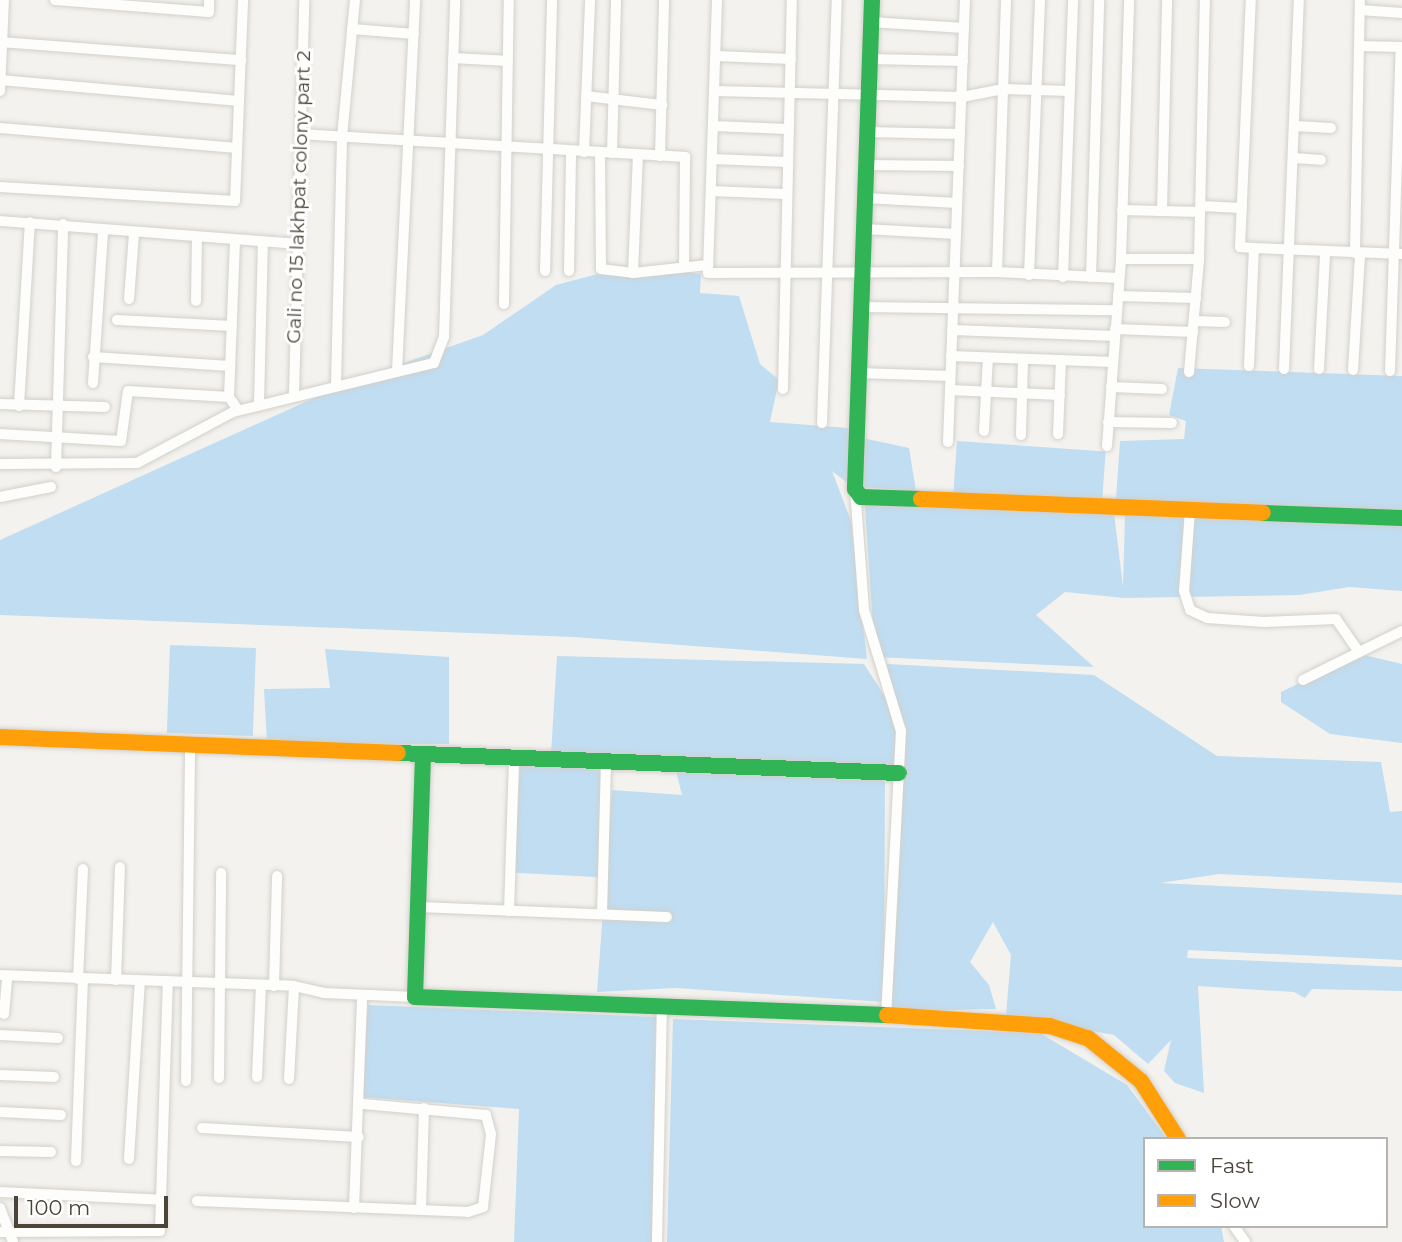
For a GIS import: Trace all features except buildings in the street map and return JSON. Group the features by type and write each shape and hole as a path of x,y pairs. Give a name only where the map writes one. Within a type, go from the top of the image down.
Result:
{"street":[{"path":"0,91 4,0"},
{"path":"55,0 209,12 209,0"},
{"path":"0,187 235,201 243,0"},
{"name":"Gali no 15 lakhpat colony part 2","path":"294,394 304,0"},
{"path":"336,383 342,137 355,0"},
{"path":"397,371 415,0"},
{"path":"0,464 56,467 137,463 238,410 336,383 433,363 443,347 455,0"},
{"path":"504,304 509,0"},
{"path":"545,271 552,0"},
{"path":"583,152 590,0"},
{"path":"616,0 613,97 606,153 601,269 633,273 708,265"},
{"path":"660,156 664,0"},
{"path":"717,0 708,273 998,272 1119,278"},
{"path":"783,389 782,273 792,0"},
{"path":"822,423 837,0"},
{"path":"872,0 855,489 863,610 899,715 899,773 886,1017"},
{"path":"947,442 965,0"},
{"path":"998,272 1006,0"},
{"path":"1029,275 1040,0"},
{"path":"1063,277 1073,0"},
{"path":"1091,277 1100,0"},
{"path":"1107,446 1121,259 1129,0"},
{"path":"1162,211 1167,0"},
{"path":"1189,372 1199,259 1205,0"},
{"path":"1251,0 1240,247 1291,252 1399,254"},
{"path":"1284,369 1291,252 1299,0"},
{"path":"1353,370 1360,5 1402,13"},
{"path":"871,22 964,28"},
{"path":"352,29 414,34"},
{"path":"1,42 240,60"},
{"path":"1359,46 1401,47 1399,254 1390,371"},
{"path":"716,57 791,59"},
{"path":"453,58 508,61"},
{"path":"869,59 963,61"},
{"path":"0,80 239,101"},
{"path":"714,91 961,97 1003,89 1070,91"},
{"path":"586,96 613,97 662,105"},
{"path":"713,126 788,129"},
{"path":"1294,126 1331,128"},
{"path":"0,128 237,148"},
{"path":"867,132 960,134"},
{"path":"300,134 410,143 685,157 684,267"},
{"path":"569,271 571,151"},
{"path":"633,273 638,155"},
{"path":"1294,158 1321,160"},
{"path":"712,159 787,162"},
{"path":"866,165 959,166"},
{"path":"711,191 785,194"},
{"path":"865,198 957,203"},
{"path":"1122,210 1242,208"},
{"path":"0,221 63,224 103,233 297,244"},
{"path":"19,406 30,222"},
{"path":"56,467 63,224"},
{"path":"864,229 956,234"},
{"path":"93,383 103,233"},
{"path":"130,299 134,234"},
{"path":"196,301 197,238"},
{"path":"234,240 229,397 238,410"},
{"path":"259,403 263,242"},
{"path":"1249,366 1254,247"},
{"path":"1319,369 1325,253"},
{"path":"1121,259 1199,259"},
{"path":"1118,296 1196,298"},
{"path":"862,307 1117,310"},
{"path":"117,320 232,326"},
{"path":"952,330 1115,332 1225,322"},
{"path":"951,356 1113,362"},
{"path":"93,357 230,366"},
{"path":"984,431 988,358"},
{"path":"1021,435 1023,359"},
{"path":"1058,434 1061,360"},
{"path":"859,373 950,376"},
{"path":"1111,387 1162,389"},
{"path":"950,390 1060,395"},
{"path":"0,434 121,441 128,391 229,397"},
{"path":"0,404 105,407"},
{"path":"1108,422 1172,423"},
{"path":"0,497 51,487"},
{"path":"855,489 861,497 1402,518"},
{"path":"1190,510 1184,590 1190,610 1208,618 1264,622 1336,619 1359,652"},
{"path":"1303,680 1402,631"},
{"path":"0,737 899,773"},
{"path":"186,1081 190,746"},
{"path":"415,997 423,756"},
{"path":"509,911 514,759"},
{"path":"602,914 606,763"},
{"path":"116,980 120,867"},
{"path":"76,1161 83,869"},
{"path":"219,1078 221,873"},
{"path":"274,986 277,876"},
{"path":"418,907 667,917"},
{"path":"4,1014 4,975 294,986 362,995 982,1019 1050,1026 1088,1038 1141,1081 1177,1137"},
{"path":"129,1159 140,981"},
{"path":"0,1208 8,1236 158,1234 168,982"},
{"path":"257,1077 261,986"},
{"path":"289,1079 294,986"},
{"path":"354,1208 362,1104 362,995"},
{"path":"657,1242 662,1007"},
{"path":"0,1035 58,1038"},
{"path":"0,1074 54,1077"},
{"path":"197,1201 468,1212 483,1207 491,1134 483,1113 362,1104"},
{"path":"421,1210 424,1108"},
{"path":"0,1112 61,1115"},
{"path":"202,1128 359,1137"},
{"path":"0,1151 51,1152"},
{"path":"0,1192 161,1200"}],"water":[{"path":"671,270 701,274 700,293 739,296 760,364 779,380 770,422 849,428 850,485 832,471 851,521 867,659 574,637 0,615 0,540 345,384 483,335 556,285 605,272"},
{"path":"1178,368 1402,376 1402,511 1116,499 1120,441 1184,439 1186,421 1169,415"},
{"path":"858,437 909,448 916,491 860,487"},
{"path":"957,441 1106,451 1102,505 953,495"},
{"path":"864,492 1114,513 1123,587 1125,513 1402,523 1402,591 1349,587 1299,595 1124,598 1065,592 1036,615 1094,667 875,657"},
{"path":"170,645 256,648 253,736 167,733"},
{"path":"325,649 449,657 449,744 267,743 264,689 330,688"},
{"path":"1360,654 1402,664 1402,743 1330,734 1281,702 1281,692"},
{"path":"557,656 864,664 891,706 887,664 1094,675 1217,756 1381,762 1390,812 1402,811 1402,883 1219,874 1160,883 1402,895 1402,960 1188,950 1187,958 1402,967 1402,991 1312,989 1305,998 1294,992 1198,986 1204,1093 1175,1083 1164,1071 1171,1040 1148,1064 1114,1035 1006,1015 1011,955 993,922 970,962 989,985 996,1009 890,1011 895,765 722,761 885,780 884,1002 676,988 597,992 612,790 682,795 673,759 551,754"},
{"path":"520,763 606,768 600,877 514,873"},
{"path":"368,1005 656,1017 652,1242 514,1242 519,1109 360,1097"},
{"path":"673,1019 1040,1033 1127,1085 1166,1137 1143,1137 1143,1228 1221,1228 1224,1242 667,1242"}],"traffic: fast":[{"path":"872,0 855,489 861,497 921,499"},
{"path":"1263,513 1402,518"},
{"path":"398,753 899,773"},
{"path":"423,756 415,997 887,1015"}],"traffic: slow":[{"path":"921,499 1263,513"},
{"path":"0,737 398,753"},
{"path":"887,1015 1050,1026 1088,1038 1141,1081 1177,1137"}]}
